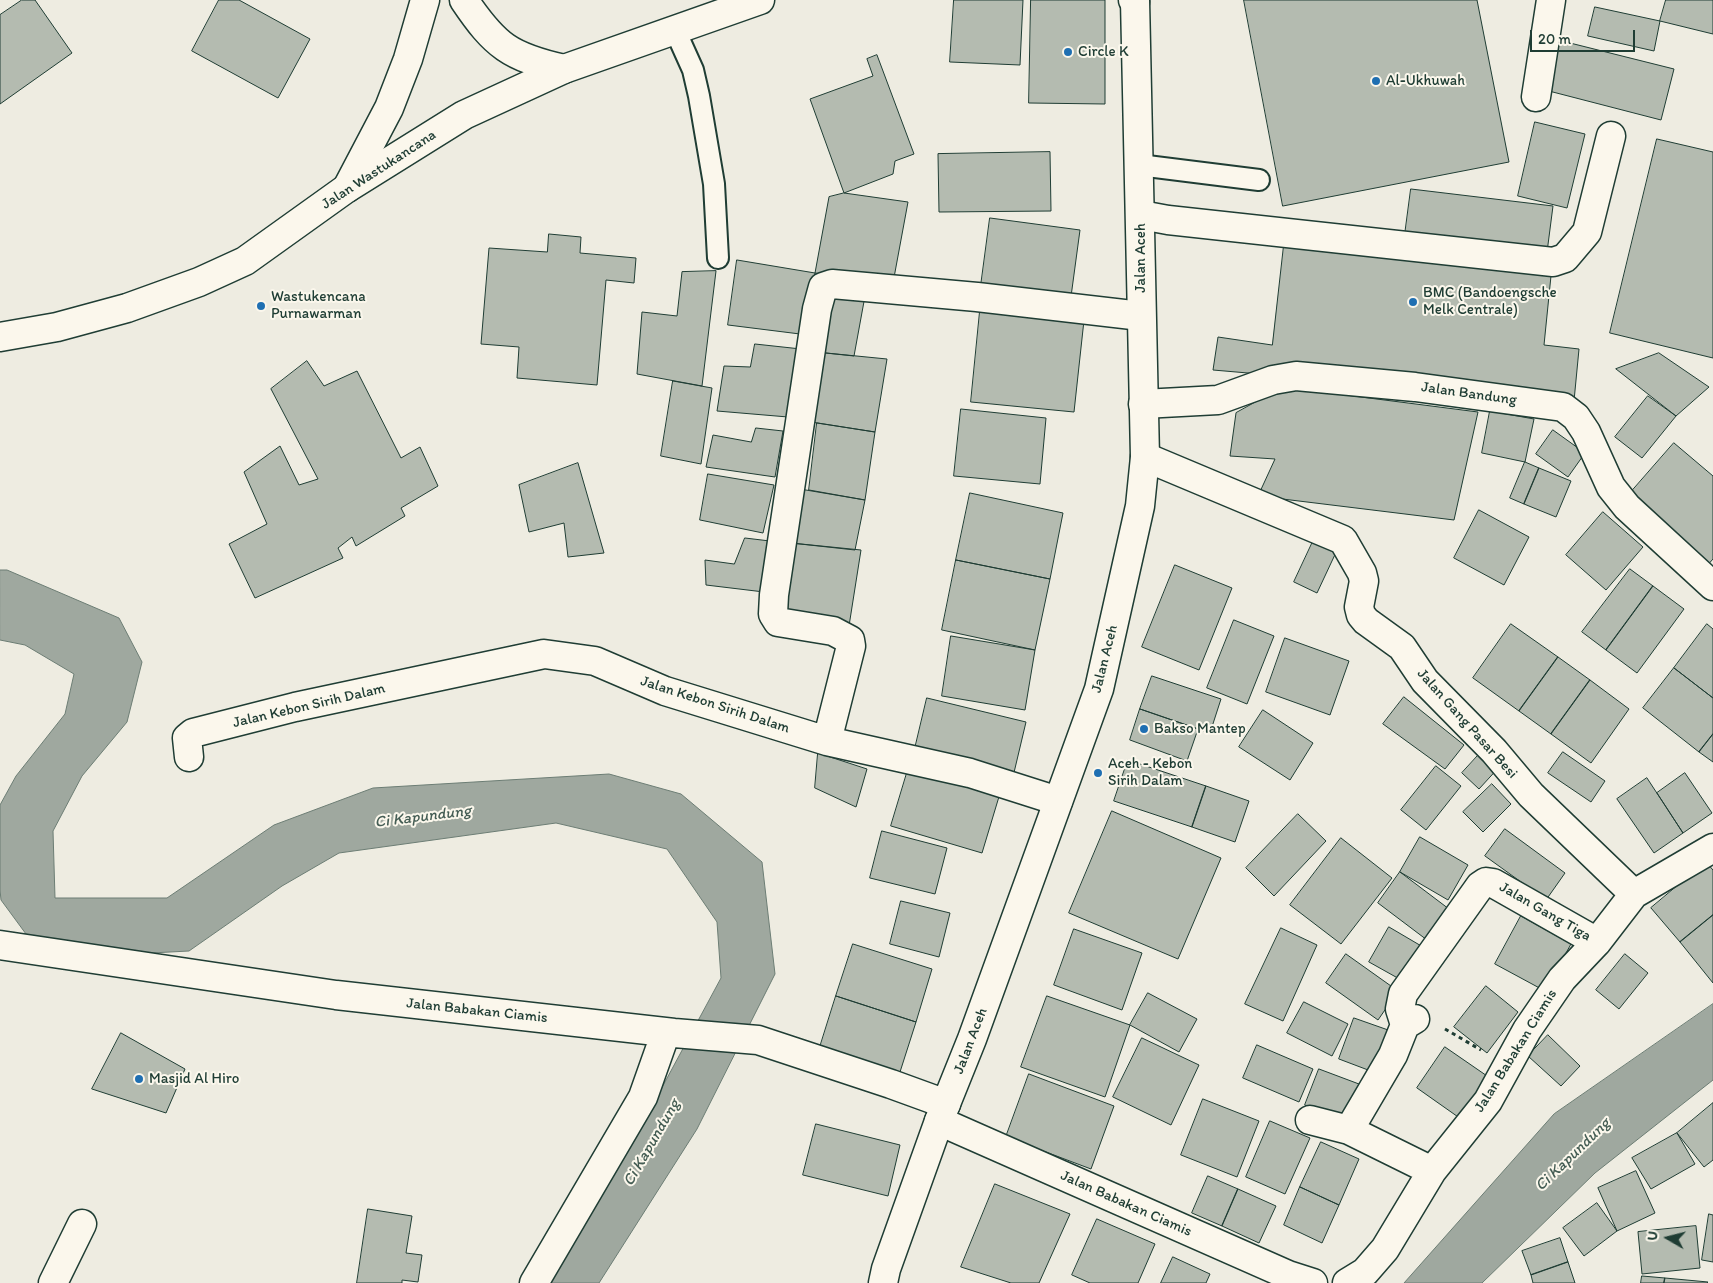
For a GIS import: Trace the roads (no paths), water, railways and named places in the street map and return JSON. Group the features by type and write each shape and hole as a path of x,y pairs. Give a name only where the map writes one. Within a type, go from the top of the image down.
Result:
{"street":[{"path":"347,188 388,108 408,60 425,0"},
{"path":"464,0 478,21 505,49 532,62 564,69"},
{"name":"Jalan Wastukancana","path":"0,337 57,327 127,308 199,282 245,261 347,188 464,115 564,69 760,0"},
{"path":"1536,97 1551,0"},
{"name":"Jalan Aceh","path":"883,1283 886,1269 942,1113 972,1040 1099,688 1140,506 1145,457 1141,316 1141,215 1134,1"},
{"path":"1141,215 1178,221 1553,262 1564,258 1587,232 1611,136"},
{"path":"827,741 851,646 850,640 833,631 778,622 773,614 774,595 822,287 832,284 901,289 1141,316"},
{"name":"Jalan Bandung","path":"1143,404 1187,404 1218,400 1273,380 1296,376 1415,387 1563,407 1576,417 1586,432 1611,487 1627,507 1713,586"},
{"name":"Jalan Gang Pasar Besi","path":"1145,457 1343,540 1362,573 1364,581 1359,607 1361,615 1366,621 1402,647 1426,681 1494,751 1531,795 1634,894"},
{"name":"Jalan Kebon Sirih Dalam","path":"190,757 187,738 193,733 296,707 544,654 595,661 665,691 827,741 970,773 1058,801"},
{"name":"Jalan Babakan Ciamis","path":"1347,1283 1365,1272 1385,1249 1432,1171 1488,1101 1527,1030 1562,979 1597,942 1634,894 1713,848"},
{"name":"Jalan Gang Tiga","path":"1349,1130 1393,1055 1419,1023 1400,1009 1403,994 1480,886 1486,882 1493,883 1597,942"},
{"name":"Jalan Babakan Ciamis","path":"0,945 336,995 670,1033 758,1040 892,1084 942,1113 1288,1275 1313,1283"},
{"path":"534,1283 643,1097 670,1033"},
{"path":"1310,1120 1349,1130 1432,1171"},
{"path":"53,1283 82,1224"}],"lane":[{"path":"675,30 693,70 699,96 714,184 718,258"},
{"path":"1139,164 1259,180"}],"water":[{"name":"Ci Kapundung","path":"0,570 7,570 119,618 142,662 127,722 82,776 53,831 55,898 167,898 274,825 373,788 609,774 681,794 762,862 775,974 697,1129 599,1283 539,1283 645,1119 721,978 717,922 667,849 556,823 339,853 282,886 189,951 94,956 26,934 1,900 0,805 16,776 65,714 74,674 25,645 0,640"},
{"name":"Ci Kapundung","path":"1713,1004 1713,1080 1595,1173 1482,1283 1404,1283 1554,1114"}],"place":[{"name":"Circle K","path":"1068,52"},
{"name":"Al-Ukhuwah","path":"1376,81"},
{"name":"BMC (Bandoengsche Melk Centrale)","path":"1413,302"},
{"name":"Wastukencana Purnawarman","path":"261,306"},
{"name":"Bakso Mantep","path":"1144,729"},
{"name":"Aceh - Kebon Sirih Dalam","path":"1098,773"},
{"name":"Masjid Al Hiro","path":"139,1079"}]}
